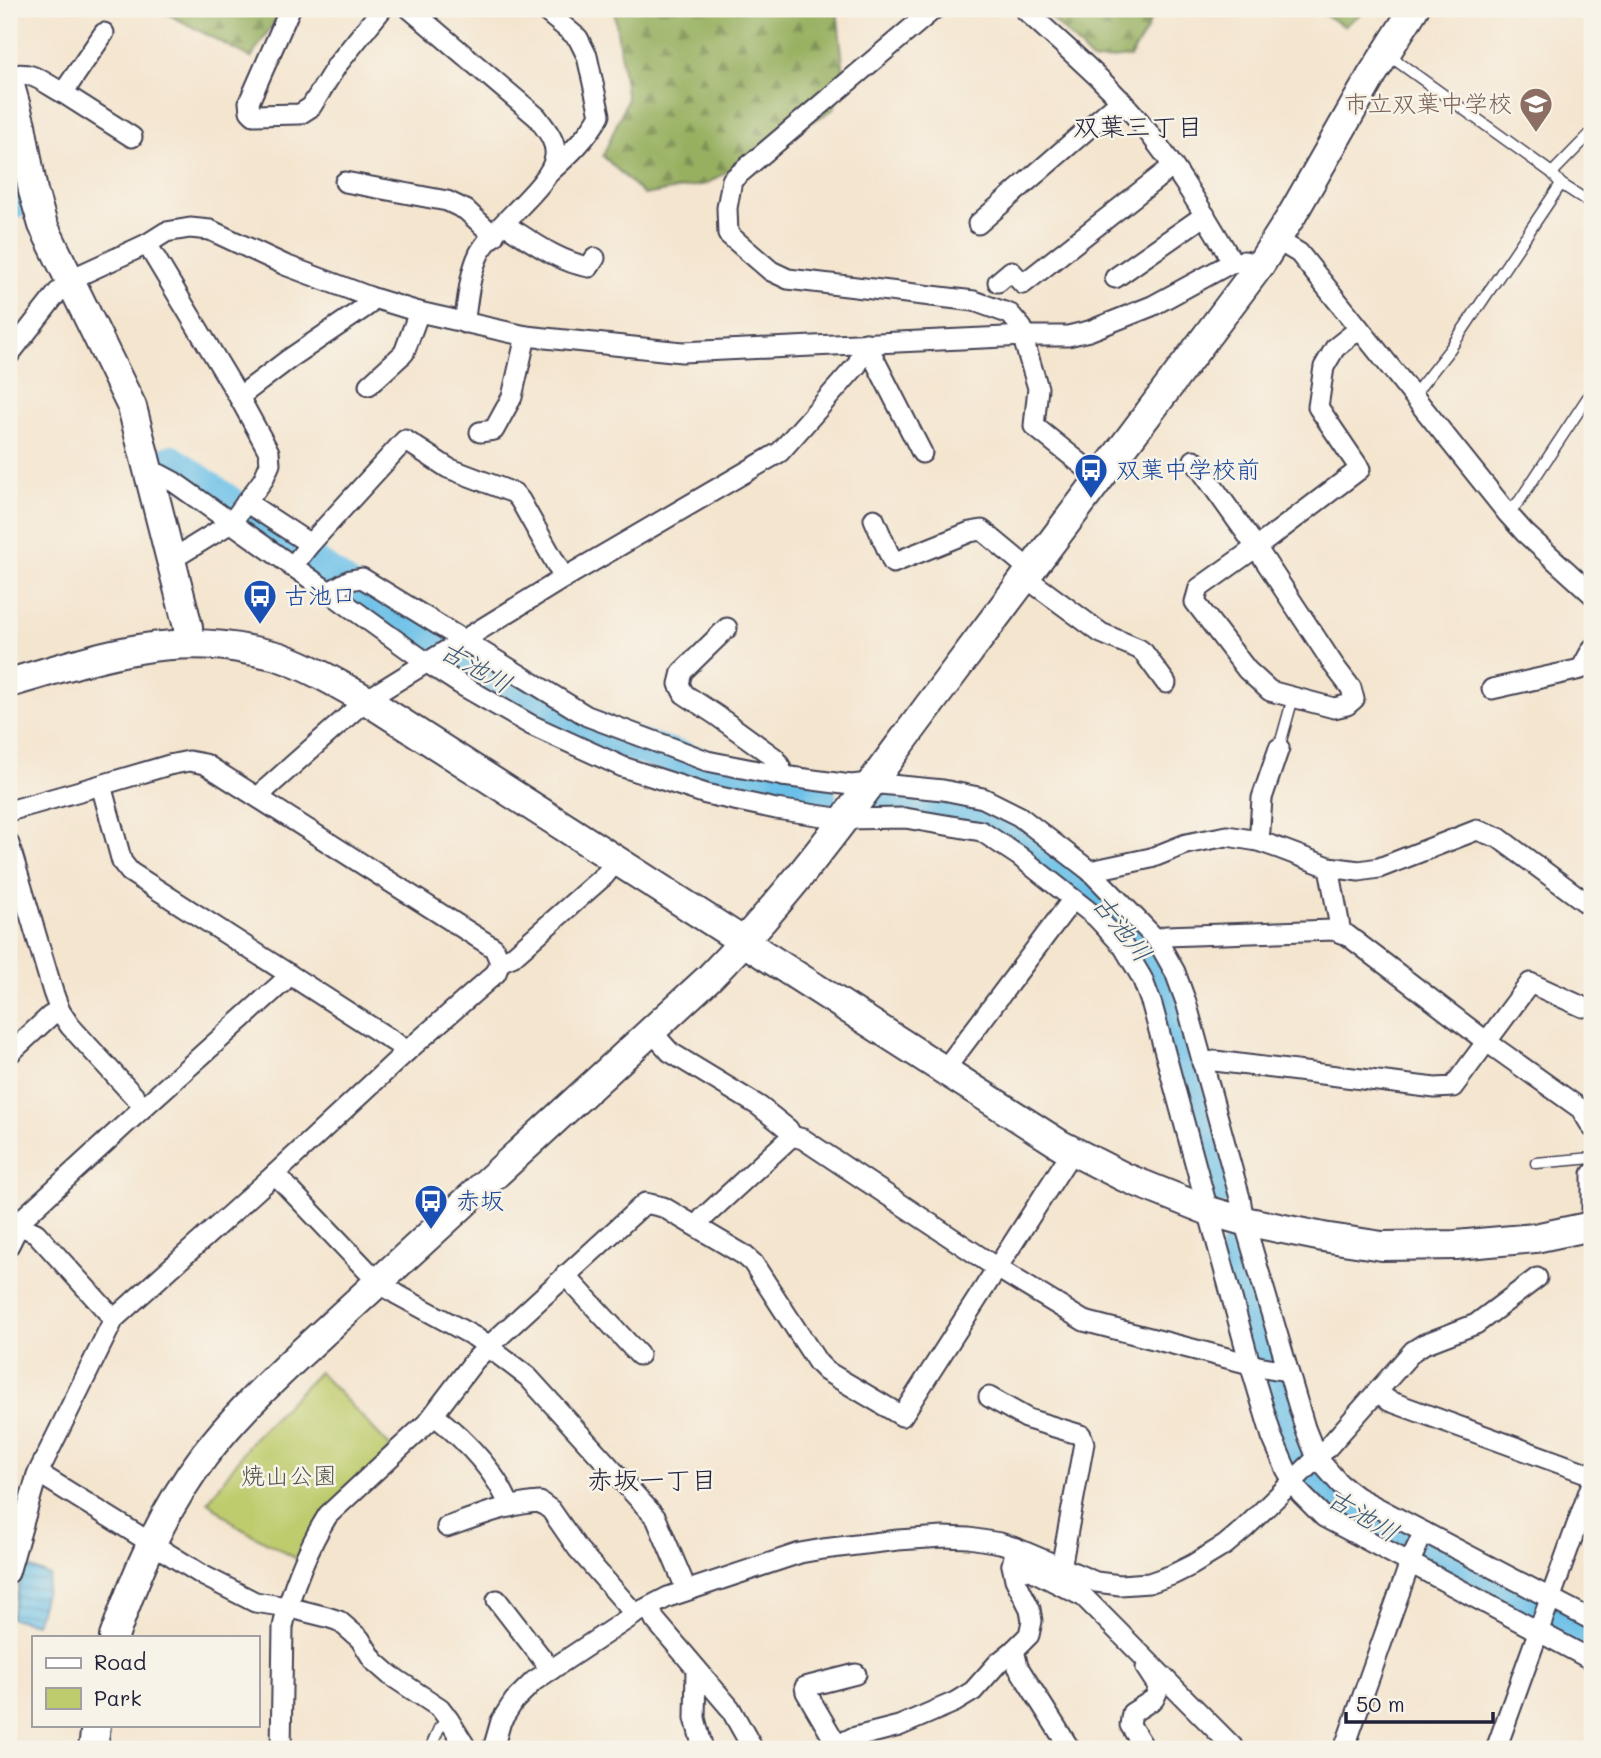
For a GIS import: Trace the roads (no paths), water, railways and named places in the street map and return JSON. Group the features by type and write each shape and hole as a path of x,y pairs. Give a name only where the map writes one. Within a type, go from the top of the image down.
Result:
{"street":[{"path":"290,9 249,102 250,111 254,115 300,114 311,107 337,65 382,9"},
{"path":"410,9 537,117 552,139 555,155 548,174"},
{"path":"464,323 473,270 480,252 548,174 593,128 600,115 587,55 578,38 543,9"},
{"path":"934,9 732,180 727,208 729,234 771,271 788,279 974,301 1010,314 1026,335 1025,345 1038,388 1034,426 1100,479"},
{"path":"1024,9 1121,100 1140,122 1205,215 1231,263"},
{"path":"114,1636 151,1544 174,1501 203,1457 244,1408 377,1282 652,1032 745,942 775,907 1260,265 1414,9"},
{"path":"63,93 104,33"},
{"path":"132,137 29,74 19,73 9,79 43,225 132,407 188,627 188,643"},
{"path":"978,224 1121,100"},
{"path":"998,282 1011,271 1023,284 1173,166"},
{"path":"345,181 447,201 499,230 538,245 575,265 589,267 595,258"},
{"path":"1115,278 1205,215"},
{"path":"9,355 58,292 82,274 147,244 166,232 190,228 210,230 285,265 419,312 526,336 682,352 1026,335 1068,336 1089,331 1152,306 1231,263 1244,261 1260,265"},
{"path":"1277,240 1299,253 1508,514 1592,594"},
{"path":"147,244 239,397 269,452 270,464 263,480 239,512 171,560"},
{"path":"239,397 367,306 370,297"},
{"path":"369,385 404,353 419,312"},
{"path":"1195,460 1256,547 1335,667 1351,688 1354,699 1347,705 1334,708 1270,691 1247,670 1195,602 1199,588 1256,547 1360,469 1318,407 1324,367 1335,348 1359,329"},
{"path":"480,432 494,430 512,397 526,336"},
{"path":"866,343 922,453"},
{"path":"259,798 366,700 780,452 857,365 866,343"},
{"path":"302,554 405,440 448,468 514,493 564,579"},
{"path":"149,472 159,474 239,512 302,554 337,587 463,686 531,725 623,767 706,794 776,809 843,819 905,818 981,831 1020,856 1096,917 1123,946 1142,978 1165,1050 1272,1437 1304,1471 1340,1484 1416,1548 1545,1615 1592,1620"},
{"path":"239,512 302,554"},
{"path":"874,519 893,563 970,531 982,530 1027,574 1101,633 1144,653 1166,683"},
{"path":"337,587 362,578 458,643 587,716 707,761 783,776 851,785 870,783 943,790 983,798 1019,816 1090,871 1157,940 1175,972 1186,1002 1197,1055 1240,1198 1284,1369 1305,1428 1301,1494 1324,1517 1416,1548 1545,1615 1592,1660"},
{"path":"727,628 682,672 679,684 684,694 775,758 783,776"},
{"path":"9,683 136,648 188,643 233,647 278,656 319,673 366,700 1071,1150 1124,1177 1209,1211 1244,1221 1323,1237 1382,1245 1456,1245 1535,1238 1592,1226"},
{"path":"1492,689 1581,669 1592,649"},
{"path":"1258,841 1262,798 1279,748"},
{"path":"9,811 169,765 189,761 205,764 494,948 500,962 496,973 114,1319 46,1452 9,1573"},
{"path":"101,785 122,862 130,872 406,1052"},
{"path":"1090,871 1151,858 1186,844 1227,836 1258,841 1329,867 1359,871 1379,868 1477,830 1499,838 1592,907"},
{"path":"9,844 60,1011 144,1107"},
{"path":"500,962 512,957 605,875 616,861"},
{"path":"1329,867 1341,933"},
{"path":"945,1069 1073,899"},
{"path":"1157,940 1166,936 1333,930 1347,935 1487,1042 1581,1109 1591,1122"},
{"path":"9,1245 22,1219 289,974"},
{"path":"1165,1050 1215,1061 1435,1088 1452,1087 1530,983 1583,1007"},
{"path":"9,1054 50,1016 60,1011"},
{"path":"652,1032 670,1052 759,1106 788,1129 792,1136 803,1139 997,1268 1084,1321 1254,1365 1284,1369"},
{"path":"697,1226 792,1136"},
{"path":"281,1749 283,1627 287,1607 318,1530 328,1515 434,1415 475,1360 645,1202 663,1207 744,1255 818,1363 826,1371 902,1416 1071,1150"},
{"path":"275,1174 377,1282 475,1337 528,1377 656,1518 685,1591"},
{"path":"1592,1174 1592,1215"},
{"path":"19,1225 36,1233 114,1319"},
{"path":"565,1276 639,1355"},
{"path":"1014,1556 1061,1568 1096,1582 1120,1585 1149,1583 1192,1565 1225,1545 1304,1471 1413,1351 1424,1344 1476,1324 1537,1278"},
{"path":"1378,1392 1390,1401 1592,1475"},
{"path":"989,1397 1028,1419 1080,1435 1084,1443 1061,1568"},
{"path":"434,1415 482,1461 505,1494 510,1507"},
{"path":"37,1475 48,1479 204,1576 255,1602 287,1607 339,1621 360,1639 374,1661 390,1675 440,1709 467,1749"},
{"path":"1496,1749 1592,1483"},
{"path":"447,1527 525,1503 540,1503 551,1510 578,1549 642,1611 655,1620 730,1708 753,1749"},
{"path":"493,1749 501,1721 514,1701 534,1681 668,1597 800,1553 943,1537 1000,1543 1033,1571 1084,1597 1235,1749"},
{"path":"1344,1749 1416,1548"},
{"path":"856,1674 805,1687 843,1745 899,1726 955,1702 973,1691 998,1663 1029,1635 1032,1621 1030,1609 1015,1579 1014,1556"},
{"path":"497,1600 551,1670"},
{"path":"1131,1643 1158,1688 1154,1699 1132,1713 1130,1725 1145,1749"},
{"path":"1014,1650 1018,1667 1070,1749"},
{"path":"696,1669 695,1718 703,1749"},
{"path":"93,1749 96,1726"}],"lane":[{"path":"1386,54 1592,204"},
{"path":"1552,173 1592,132"},
{"path":"1413,396 1450,349 1561,184"},
{"path":"1508,514 1592,391"},
{"path":"1279,748 1291,705"},
{"path":"1536,1163 1592,1158"},
{"path":"430,1749 439,1728 449,1720"}],"water":[{"path":"24,1565 50,1576 36,1624 11,1618"}],"waterway":[{"name":"古池川","path":"9,150 18,200"},
{"name":"古池川","path":"171,462 383,613 548,709 622,741 819,798"},
{"name":"古池川","path":"885,805 945,807 1024,836 1092,889 1138,940 1160,979 1219,1188"},
{"name":"古池川","path":"1237,1252 1290,1445 1301,1467 1328,1499 1592,1641"}],"place":[{"name":"市立双葉中学校","path":"1536,134"},
{"name":"双葉中学校前","path":"1091,500"},
{"name":"古池口","path":"260,626"},
{"name":"赤坂","path":"431,1231"}],"district":[{"name":"双葉三丁目","path":"1138,127"},
{"name":"赤坂一丁目","path":"652,1480"}],"park label":[{"name":"焼山公園","path":"289,1476"}]}
